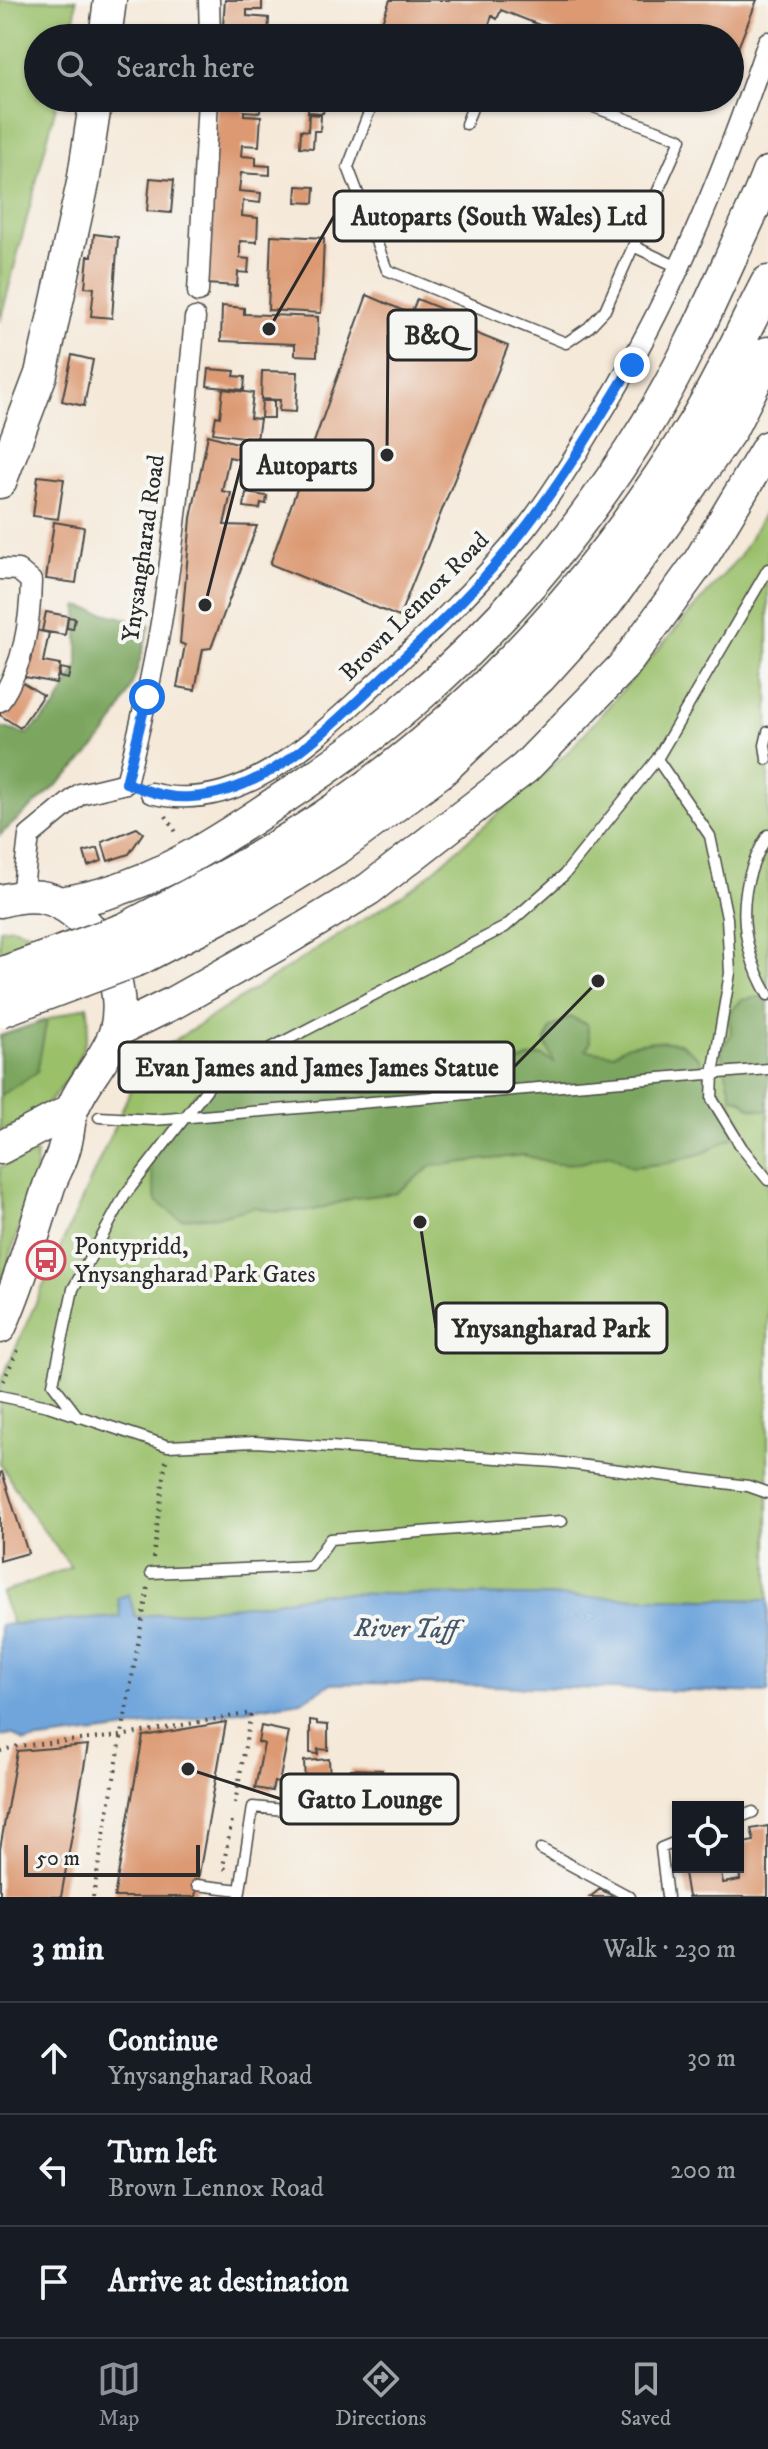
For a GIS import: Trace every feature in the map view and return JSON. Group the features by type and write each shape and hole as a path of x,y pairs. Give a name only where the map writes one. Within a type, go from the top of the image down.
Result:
{"highway":[{"path":"0,975 132,944 211,886 340,807 403,761 504,670 546,626 620,536 696,421 768,283"},
{"path":"0,1010 132,944 251,900 339,846 441,770 539,677 604,605 730,429 768,354"}],"main road":[{"path":"107,24 110,0"},
{"path":"0,482 41,374 83,183 94,112"},
{"path":"59,903 90,899 119,890 191,858 350,754 411,704 461,656 553,557 590,509 647,423 700,326 768,173"},
{"path":"116,1031 280,943 369,889 525,768 623,667 699,562 768,447"},
{"path":"0,1327 51,1181 86,1114 116,1031 117,990 94,931 79,916 44,897 11,898"},
{"path":"0,1148 86,1114"}],"street":[{"path":"209,0 210,24"},
{"name":"Brown Lennox Road","path":"744,112 768,42"},
{"path":"198,292 207,112"},
{"name":"Brown Lennox Road","path":"151,793 171,798 194,797 251,781 284,762 317,738 469,595 559,483 632,365 680,268 744,112"},
{"name":"Ynysangharad Road","path":"126,783 147,697 164,603 181,470 195,318"},
{"path":"0,569 18,570 31,581 30,626 17,666 0,701"},
{"path":"11,898 29,836 80,794 126,783"}],"lane":[{"path":"369,112 348,167 387,270 566,343 589,327 605,310 681,139 607,112"},
{"path":"466,124 471,112"},
{"path":"633,246 680,268"},
{"path":"78,1417 53,1384 73,1289 125,1195 217,1076 505,927 564,875 657,759 768,569"},
{"path":"767,759 765,745 768,732"},
{"path":"657,759 710,836 727,918 730,973 713,1074 712,1099 742,1148 768,1180"},
{"path":"126,783 151,793"},
{"path":"768,835 757,853 745,891 744,930 754,969 768,995"},
{"path":"86,1114 154,1120 768,1069"},
{"path":"0,1396 48,1406 168,1446 255,1442 555,1462 748,1486 768,1493"},
{"path":"151,1573 311,1566 330,1539 562,1521"},
{"path":"197,1885 240,1889 253,1807 294,1811"},
{"path":"744,1816 753,1812"},
{"path":"667,1897 661,1848 672,1843"},
{"path":"541,1849 630,1897"}],"path":[{"path":"151,793 181,842"},
{"path":"93,1897 151,1573 168,1446"},
{"path":"0,1751 251,1713 223,1867 240,1889"}],"green space":[{"path":"0,0 76,0 75,24 24,24 24,112 54,112 0,322"},
{"path":"768,507 768,1600 322,1593 276,1602 135,1617 129,1594 121,1617 13,1625 1,1593 71,1567 29,1511 0,1463 0,1383 144,1060 417,885 570,750 739,557"},
{"path":"78,606 150,625 134,678 124,704 98,743 72,771 0,835 0,727 27,734 55,708 78,666"},
{"path":"12,927 46,938 0,954 0,929"},
{"path":"763,996 768,1002 768,1111 751,1108 742,1100 732,1097 721,1051 731,1034 730,1012 742,1000"},
{"path":"87,1006 89,1018 85,1042 60,1089 35,1113 0,1131 0,1036"},
{"path":"570,1017 587,1024 590,1042 586,1050 613,1054 628,1045 654,1041 680,1043 699,1058 710,1081 731,1103 744,1131 706,1152 669,1163 632,1167 610,1154 581,1163 556,1164 524,1155 432,1166 396,1193 354,1198 314,1210 277,1212 255,1207 220,1216 180,1219 156,1201 150,1162 181,1111 196,1093 236,1078 250,1080 283,1060 309,1061 324,1083 368,1094 401,1088 428,1074 477,1075 496,1064 512,1066 541,1055 554,1062 545,1042 551,1028"},
{"path":"47,1020 37,1072 0,1096 0,1036"},
{"path":"37,1153 36,1174 0,1289 0,1167"}],"water":[{"name":"River Taff","path":"322,1593 768,1600 768,1693 331,1684 301,1701 121,1730 24,1742 12,1734 0,1736 0,1625 121,1617 118,1598 129,1594 135,1617 276,1602"}],"building":[{"path":"225,0 262,0 262,10 247,10 247,16 269,18 269,24 223,24"},
{"path":"390,0 757,0 744,33 744,24 537,24 501,10 497,19 492,16 489,24 381,24"},
{"path":"217,112 244,112 244,115 261,116 259,146 242,145 241,156 256,157 256,165 270,166 270,175 241,173 239,191 261,193 260,203 243,201 242,216 258,218 257,242 240,241 240,258 249,259 248,273 238,272 237,286 206,284"},
{"path":"309,114 321,115 320,131 314,131 313,148 300,147 301,130 308,131"},
{"path":"150,178 174,180 171,213 147,211"},
{"path":"297,186 315,187 314,203 296,202"},
{"path":"94,234 118,237 112,318 91,316 94,288 85,287"},
{"path":"271,235 324,238 321,313 268,310"},
{"path":"367,295 411,314 417,299 459,316 455,325 508,346 399,617 270,564"},
{"path":"222,306 244,308 244,314 318,317 317,356 295,355 295,344 221,341"},
{"path":"72,355 93,360 84,406 62,401"},
{"path":"209,369 235,371 234,376 245,377 244,390 207,386"},
{"path":"262,371 298,372 296,412 279,411 280,400 261,399"},
{"path":"223,389 253,393 250,418 260,419 257,439 213,433 216,416 220,417"},
{"path":"262,401 274,401 274,418 261,418"},
{"path":"208,435 255,448 252,462 229,457 222,491 231,493 224,525 257,526 211,648 203,649 195,690 177,687 185,645 180,643 191,518"},
{"path":"38,476 64,479 58,519 33,516"},
{"path":"246,493 267,496 266,504 261,503 260,509 244,507"},
{"path":"54,522 84,527 76,583 46,579"},
{"path":"46,612 68,616 65,635 42,631"},
{"path":"68,617 75,618 73,629 67,628"},
{"path":"30,629 49,633 43,662 60,665 56,683 20,676"},
{"path":"60,668 70,670 68,679 59,677"},
{"path":"17,679 43,695 20,728 0,715 0,707"},
{"path":"137,828 143,833 129,854 108,861 102,842"},
{"path":"98,848 102,861 88,866 84,852"},
{"path":"0,1473 28,1553 0,1561"},
{"path":"310,1720 328,1725 328,1750 318,1749 318,1754 310,1753"},
{"path":"226,1722 195,1897 114,1897 143,1736"},
{"path":"261,1726 289,1732 279,1783 274,1782 272,1791 255,1788 264,1744 258,1742"},
{"path":"88,1745 61,1897 0,1897 0,1849 17,1751"},
{"path":"329,1759 330,1782 305,1783 304,1761"},
{"path":"351,1769 382,1770 381,1790 350,1789"},
{"path":"768,1826 768,1897 688,1897 684,1873 721,1873 723,1883 740,1880 740,1873 744,1873 744,1843 754,1841 751,1829"},
{"path":"600,1889 614,1897 590,1897"}],"place":[{"name":"Autoparts (South Wales) Ltd","path":"269,329"},
{"name":"B&Q","path":"387,455"},
{"name":"Autoparts","path":"205,605"},
{"name":"Evan James and James James Statue","path":"598,981"},
{"name":"Ynysangharad Park","path":"420,1222"},
{"name":"Pontypridd, Ynysangharad Park Gates","path":"46,1260"},
{"name":"Gatto Lounge","path":"188,1769"}],"route":[{"path":"147,697 126,783 171,798 194,797 251,781 284,762 317,738 469,595 559,483 632,365"}]}
